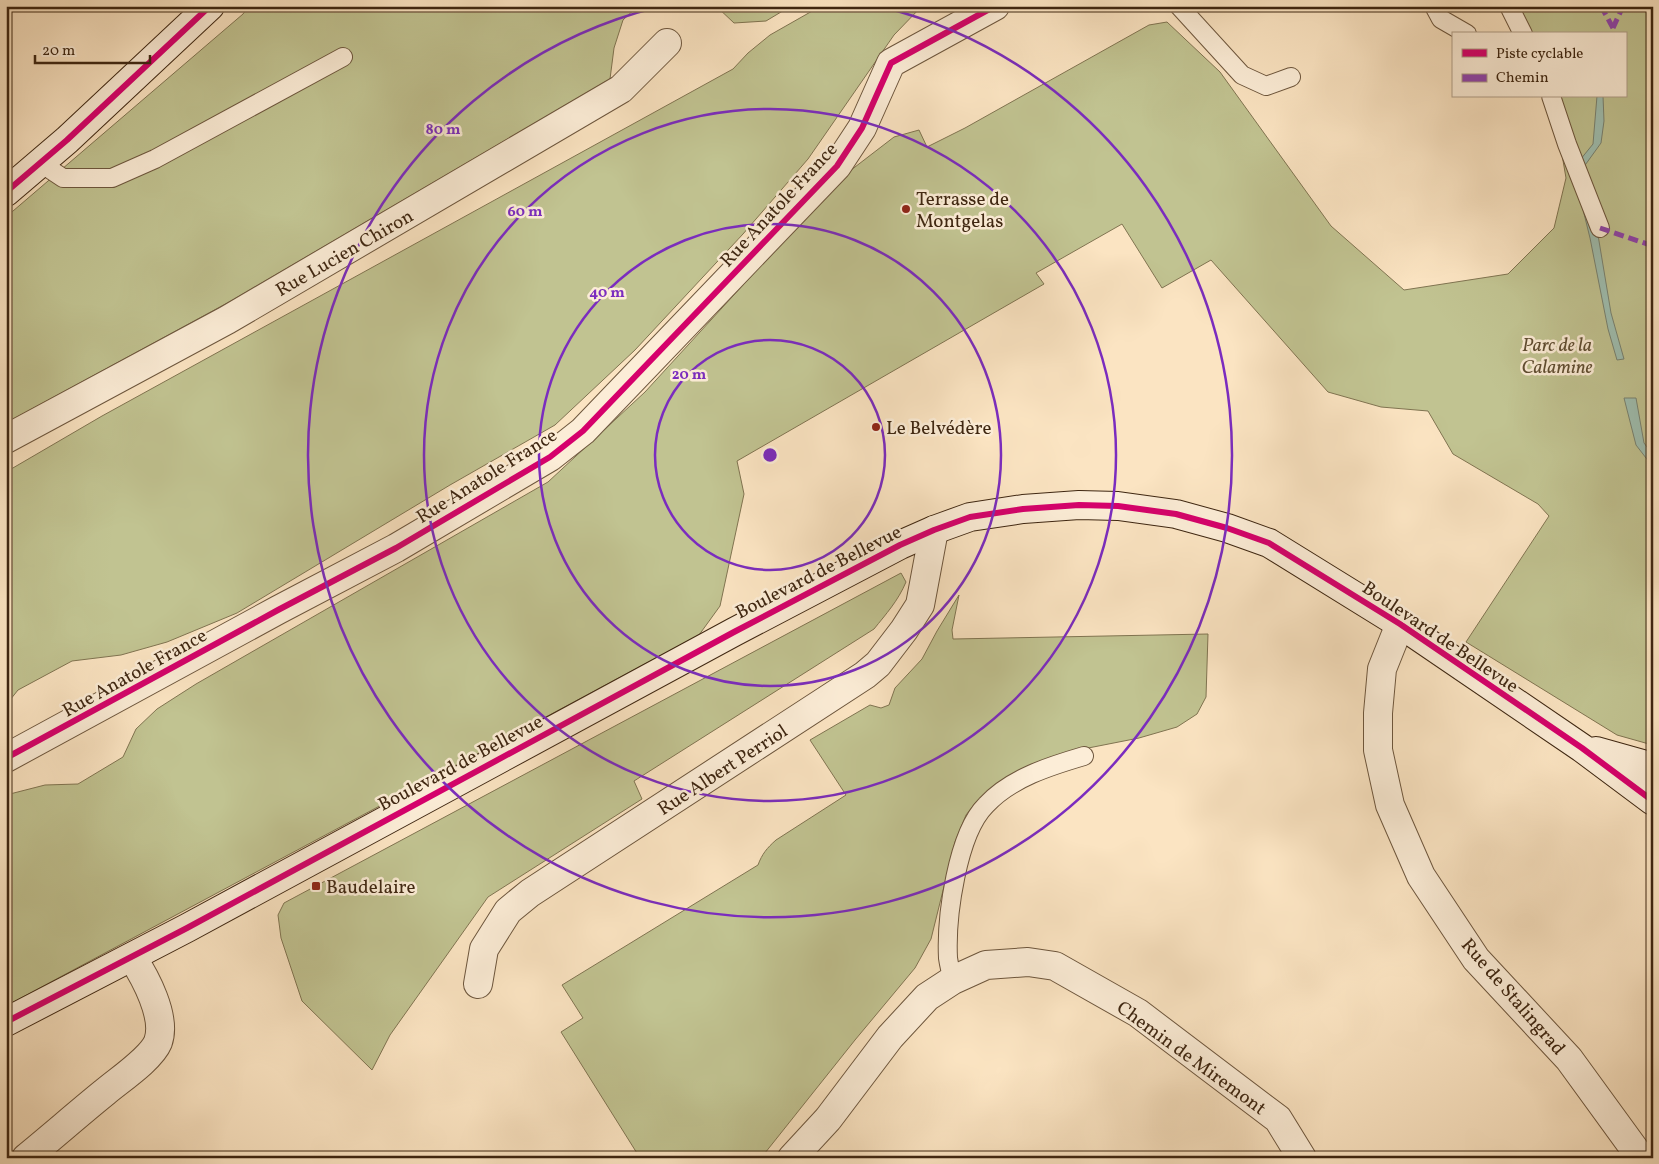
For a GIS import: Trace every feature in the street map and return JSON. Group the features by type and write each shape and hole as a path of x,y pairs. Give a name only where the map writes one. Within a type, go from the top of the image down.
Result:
{"street":[{"path":"6,192 66,140 210,6"},
{"name":"Rue Anatole France","path":"6,758 396,548 550,457 583,430 837,166 862,128 891,63 995,6"},
{"name":"Rue Lucien Chiron","path":"6,439 227,320 621,89 666,43"},
{"name":"Boulevard de Bellevue","path":"6,1022 132,957 734,632 900,545 934,530 970,518 1023,509 1079,504 1118,506 1176,514 1227,528 1269,543 1400,624 1582,748 1653,801"},
{"name":"Rue Albert Perriol","path":"478,984 484,949 508,911 530,893 865,675 878,664 920,605 934,530"},
{"name":"Rue de Stalingrad","path":"1400,624 1382,669 1378,713 1378,750 1390,805 1421,876 1476,959 1569,1059 1641,1158"},
{"name":"Boulevard de Bellevue","path":"1582,748 1653,767"},
{"path":"26,1158 129,1073 151,1053 158,1042 160,1022 145,978 132,957"},
{"name":"Chemin de Miremont","path":"792,1158 828,1119 890,1037 928,997 953,980 986,965 1028,962 1055,966 1138,1013 1278,1119 1302,1158"}],"lane":[{"path":"1179,6 1242,74 1266,86 1291,77"},
{"path":"1434,6 1441,20 1463,32"},
{"path":"1509,6 1521,32"},
{"path":"39,162 63,178 112,178 155,159 343,57"},
{"path":"1552,98 1567,144 1600,228"},
{"path":"953,980 948,959 949,926 955,877 973,822 986,805 1002,791 1029,775 1056,764 1084,756"}],"green space":[{"path":"249,6 638,6 623,20 614,48 610,79 231,301 6,423 6,217 243,14"},
{"path":"716,6 791,6 766,21 734,23"},
{"path":"821,6 922,6 894,35 808,159 743,234 635,350 555,425 450,485 237,613 167,642 121,655 72,661 18,690 6,705 6,472 102,416 733,69 748,53 770,35"},
{"name":"Parc de la Calamine","path":"1509,6 1653,6 1653,743 1649,744 1617,735 1466,642 1549,516 1538,504 1453,454 1428,411 1381,407 1328,392 1211,260 1162,288 1122,224 1036,273 1044,284 737,461 744,494 720,606 699,635 6,1006 6,795 45,785 78,784 123,757 136,729 157,709 196,684 548,482 645,392 842,177 894,137 919,130 927,147 965,128 1149,25 1167,22 1220,72 1331,226 1404,290 1508,274 1554,228 1566,178 1552,98 1626,98 1626,32 1524,32"},
{"path":"901,573 906,582 903,589 874,629 634,781 642,799 488,897 390,1035 372,1070 302,1001 281,938 278,915 284,903"},
{"path":"959,595 952,630 953,639 1208,634 1206,697 1197,714 1177,727 1139,738 1068,752 1035,764 1013,774 976,802 966,815 955,842 931,939 915,968 761,1158 640,1158 561,1032 583,1018 562,985 758,865 765,851 776,840 846,795 810,740 870,705 881,708 889,705 895,688 922,659"}],"shaded area":[{"path":"1597,98 1603,98 1604,121 1601,143 1583,168 1598,235 1611,313 1624,359 1617,360 1608,329 1590,238 1576,181 1580,160 1593,144"},
{"path":"1624,398 1636,398 1644,443 1653,455 1653,467 1636,445"}],"marked path":[{"path":"1601,6 1613,28"},
{"path":"1613,28 1623,6"},
{"path":"1600,228 1653,246"}],"cycle path":[{"path":"6,192 67,140 210,6"},
{"path":"6,758 396,548 550,457 583,431 837,166 862,128 891,63 995,6"},
{"path":"6,1022 187,928 734,632 900,545 970,517 1023,509 1079,505 1118,506 1176,514 1227,528 1269,543 1400,624 1582,748 1653,801"}],"place":[{"name":"Terrasse de Montgelas","path":"906,209"},
{"name":"Le Belvédère","path":"876,427"},
{"name":"Baudelaire","path":"316,886"}]}
